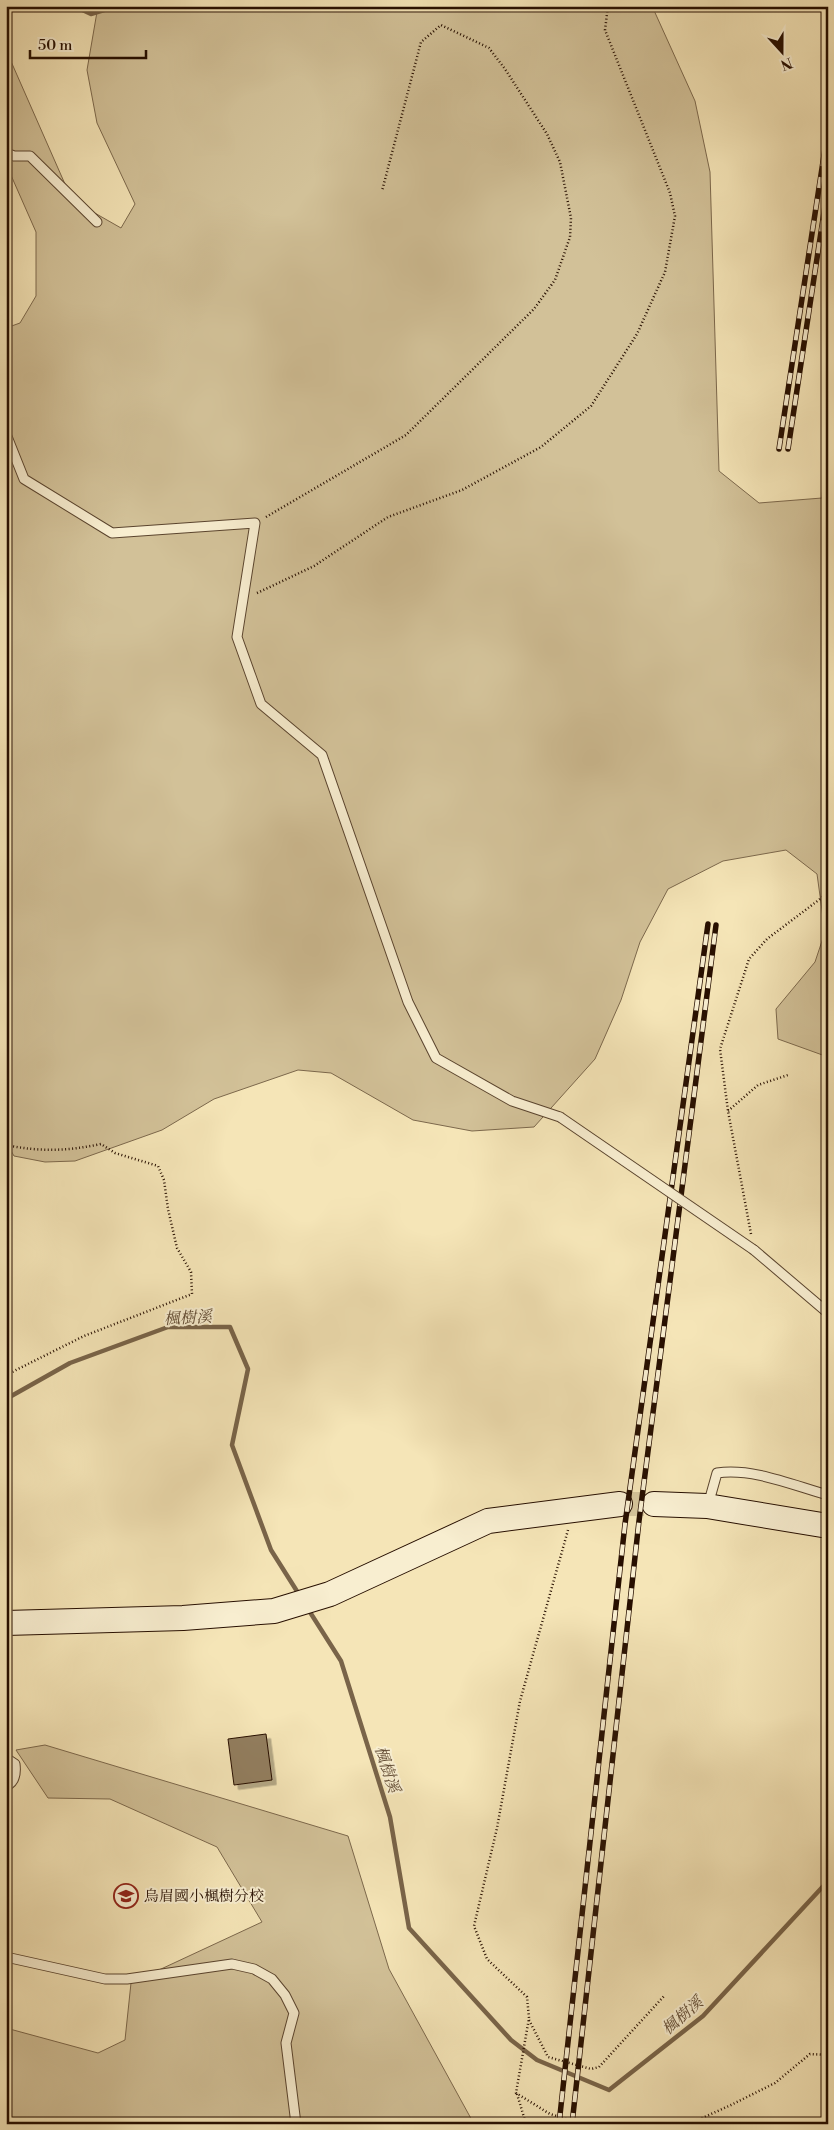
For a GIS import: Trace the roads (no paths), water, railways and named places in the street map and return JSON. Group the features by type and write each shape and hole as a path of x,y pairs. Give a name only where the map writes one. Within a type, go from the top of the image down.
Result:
{"street":[{"path":"6,1623 182,1618 274,1610 330,1594 488,1521 620,1504"},
{"path":"654,1504 708,1506 828,1526"}],"lane":[{"path":"6,153 14,156 30,156 97,222"},
{"path":"6,434 24,479 112,533 255,523 237,638 261,704 322,755 408,1002 436,1058 512,1101 560,1117 754,1250 828,1313"},
{"path":"708,1506 716,1473 733,1471 748,1473 828,1495"},
{"path":"6,1758 15,1764 16,1774 10,1784 6,1786"},
{"path":"6,1957 105,1978 127,1979 232,1964 254,1969 272,1979 285,1995 294,2013 286,2043 296,2124"}],"waterway":[{"path":"74,6 91,14 117,6"},
{"name":"楓樹溪","path":"6,1399 70,1363 168,1327 230,1327 248,1369 232,1445 271,1550 300,1596"},
{"name":"楓樹溪","path":"308,1609 341,1661 390,1817 409,1928 511,2040 537,2060 609,2090 703,2016 828,1881"}],"tunnel":[{"path":"620,1504 654,1504"}],"railway":[{"path":"779,449 828,129"},
{"path":"788,449 828,186"},
{"path":"559,2124 625,1524 708,924"},
{"path":"572,2124 639,1521 716,925"}],"place":[{"name":"烏眉國小楓樹分校","path":"126,1896"}]}
